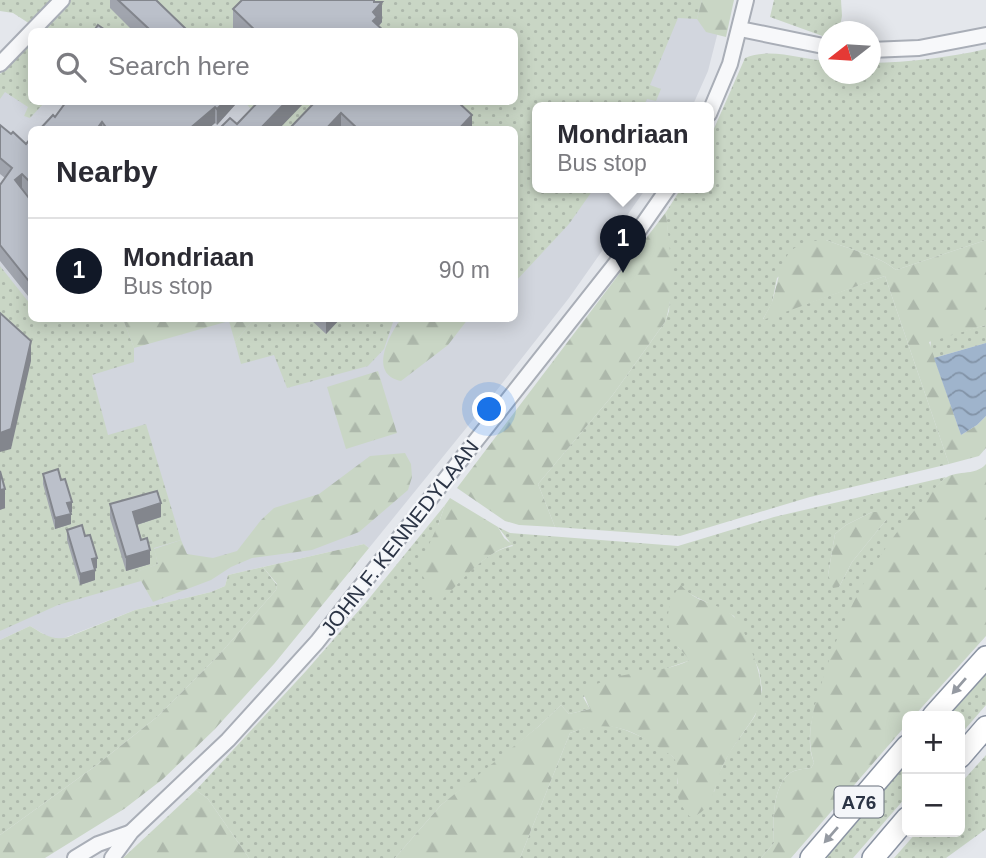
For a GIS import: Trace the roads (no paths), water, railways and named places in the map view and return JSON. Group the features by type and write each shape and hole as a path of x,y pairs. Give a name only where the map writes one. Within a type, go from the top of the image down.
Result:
{"highway":[{"path":"937,711 986,656"},
{"path":"965,751 986,727"},
{"name":"A76","path":"811,858 902,752"},
{"name":"A76","path":"873,858 902,824"}],"street":[{"path":"35,28 62,0"},
{"path":"714,102 730,64 746,0"},
{"path":"740,29 818,45"},
{"path":"0,64 28,35"},
{"path":"881,50 919,48 986,35"},
{"name":"JOHN F. KENNEDYLAAN","path":"112,858 131,832 228,740 317,642 617,263 665,193"},
{"name":"JOHN F. KENNEDYLAAN","path":"75,858 98,844 131,832"}],"water":[{"path":"986,343 986,416 961,435 934,358"}],"place":[{"name":"Mondriaan","path":"623,273"}]}
